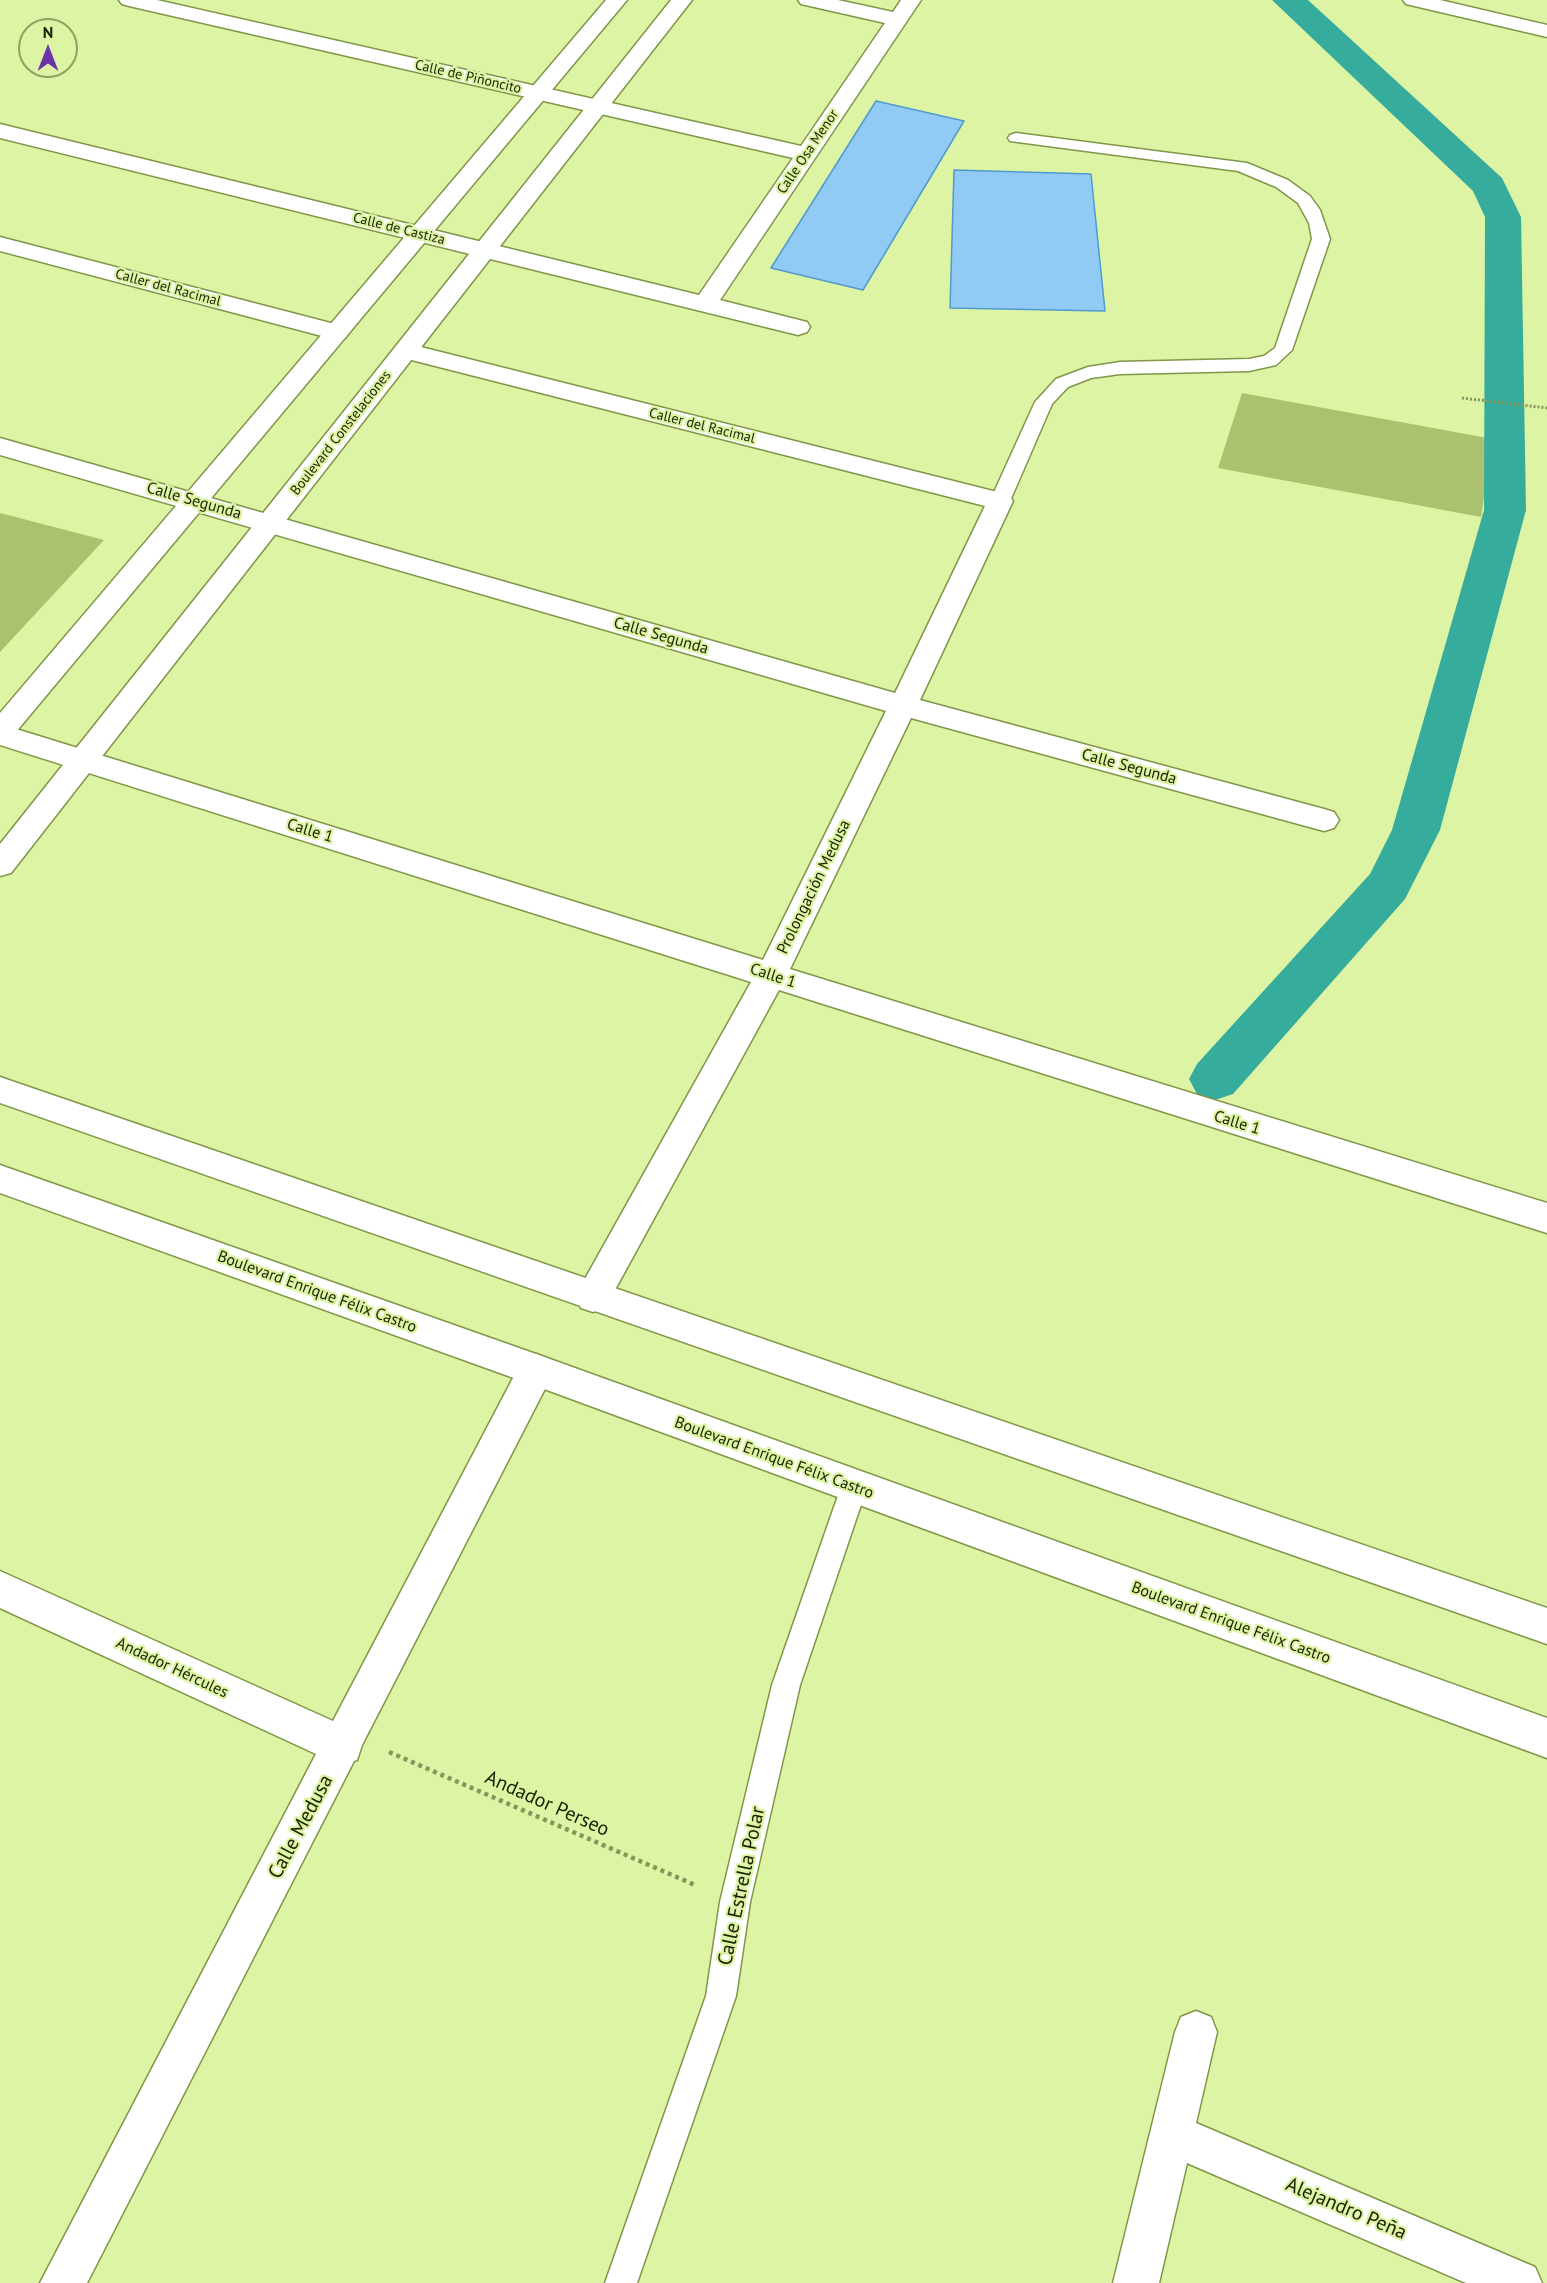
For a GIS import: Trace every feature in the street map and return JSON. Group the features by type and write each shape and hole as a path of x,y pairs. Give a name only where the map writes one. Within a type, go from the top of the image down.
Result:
{"street":[{"name":"Calle de Piñoncito","path":"129,0 807,154"},
{"path":"0,733 616,0"},
{"name":"Boulevard Constelaciones","path":"0,865 682,0"},
{"path":"808,0 898,19"},
{"name":"Calle Osa Menor","path":"705,304 911,0"},
{"path":"1412,0 1547,31"},
{"name":"Calle de Castiza","path":"0,131 798,327"},
{"name":"Caller del Racimal","path":"0,244 337,332"},
{"name":"Caller del Racimal","path":"405,351 1000,501"},
{"name":"Calle Segunda","path":"0,446 903,706 1323,820"},
{"name":"Prolongación Medusa","path":"593,1297 771,975 903,706 1000,501"},
{"name":"Calle 1","path":"0,733 1547,1218"},
{"path":"0,1090 1547,1626"},
{"name":"Boulevard Enrique Félix Castro","path":"0,1179 536,1370 1547,1738"},
{"name":"Calle Medusa","path":"63,2283 536,1370"},
{"name":"Andador Hércules","path":"0,1589 343,1746"},
{"path":"1136,2283 1196,2032"},
{"name":"Alejandro Peña","path":"1172,2135 1519,2283"}],"lane":[{"path":"1000,501 1044,402 1062,383 1088,373 1120,368 1248,365 1270,361 1283,350 1321,239 1318,221 1310,205 1289,187 1241,166 1016,138"},
{"name":"Calle Estrella Polar","path":"621,2283 721,1996 735,1902 786,1685 854,1487"}],"path":[{"path":"1462,398 1547,408"},
{"name":"Andador Perseo","path":"343,1746 391,1752 735,1902"}],"green space":[{"path":"1242,393 1493,439 1481,517 1218,468"},
{"path":"0,513 104,540 0,652"}],"building":[{"path":"876,101 964,121 863,290 771,268"},
{"path":"954,170 1091,174 1105,311 950,308"}],"waterway":[{"path":"1215,1079 1388,886 1416,830 1505,510 1503,217 1489,186 1289,0"}]}
